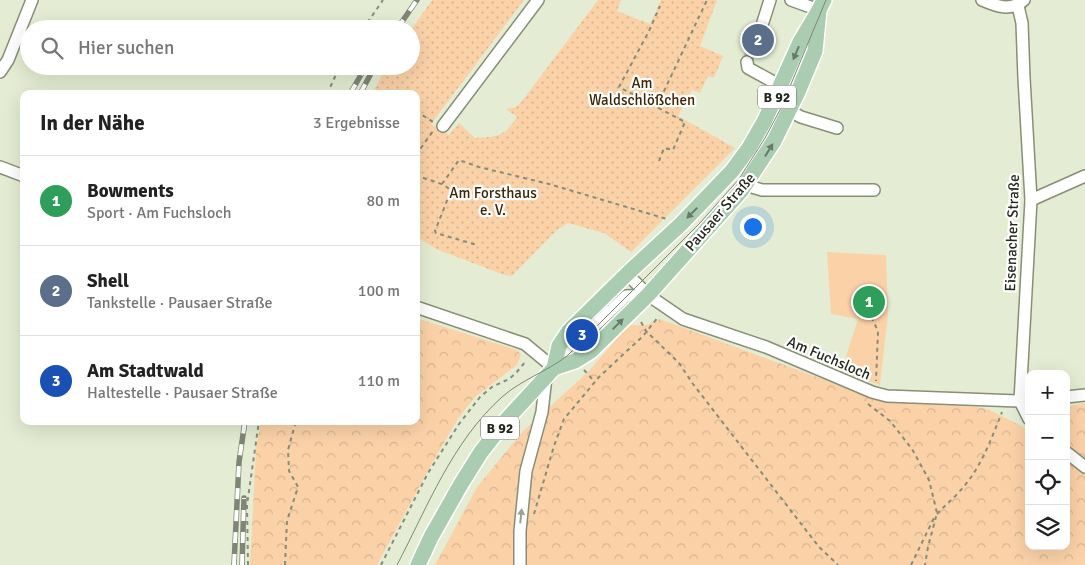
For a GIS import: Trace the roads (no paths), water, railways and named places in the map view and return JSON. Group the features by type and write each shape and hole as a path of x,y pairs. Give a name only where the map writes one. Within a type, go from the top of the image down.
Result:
{"main road":[{"name":"Pausaer Straße","path":"418,565 450,502 481,452 508,418 550,372 560,346 569,331 720,185 743,156 766,120 800,42 822,5"},
{"name":"Pausaer Straße","path":"550,372 575,361 591,351 648,294 747,184 790,111 815,51 822,5"}],"street":[{"path":"24,20 32,0"},
{"path":"440,124 538,0"},
{"path":"762,22 770,0"},
{"path":"791,0 822,5"},
{"path":"982,0 1001,7 1021,3"},
{"name":"Eisenacher Straße","path":"1021,3 1031,200 1024,401"},
{"path":"0,72 8,60 20,30"},
{"path":"747,62 748,68 781,86"},
{"path":"790,111 801,117 836,128"},
{"path":"0,166 20,174"},
{"path":"1031,200 1085,176"},
{"path":"747,184 762,190 874,190"},
{"path":"626,296 627,274"},
{"name":"Am Fuchsloch","path":"627,274 648,294 683,319 766,348 868,396 1024,401"},
{"path":"420,308 525,344 534,350 550,372 564,355 626,296 648,294"},
{"name":"Pausaer Straße","path":"520,565 520,531 526,471 542,412 550,372"},
{"path":"1070,397 1085,395"},
{"path":"1024,401 1028,415"},
{"path":"1070,455 1085,467"}],"tunnel":[{"path":"747,62 763,22"}],"tram line":[{"path":"397,565 442,476 455,454 484,415 509,391 567,356 700,223 739,179 765,138 781,108 826,0"}],"railway":[{"path":"403,20 417,0"},
{"path":"352,90 361,75"},
{"path":"362,90 370,75"},
{"path":"234,565 239,462 244,425"},
{"path":"242,565 244,498"}],"place":[{"name":"Shell","path":"758,40"},
{"name":"Bowments","path":"869,302"},
{"name":"Am Stadtwald","path":"582,335"}],"park label":[{"name":"Am Waldschlößchen","path":"642,92"},
{"name":"Am Forsthaus e. V.","path":"493,202"}]}
